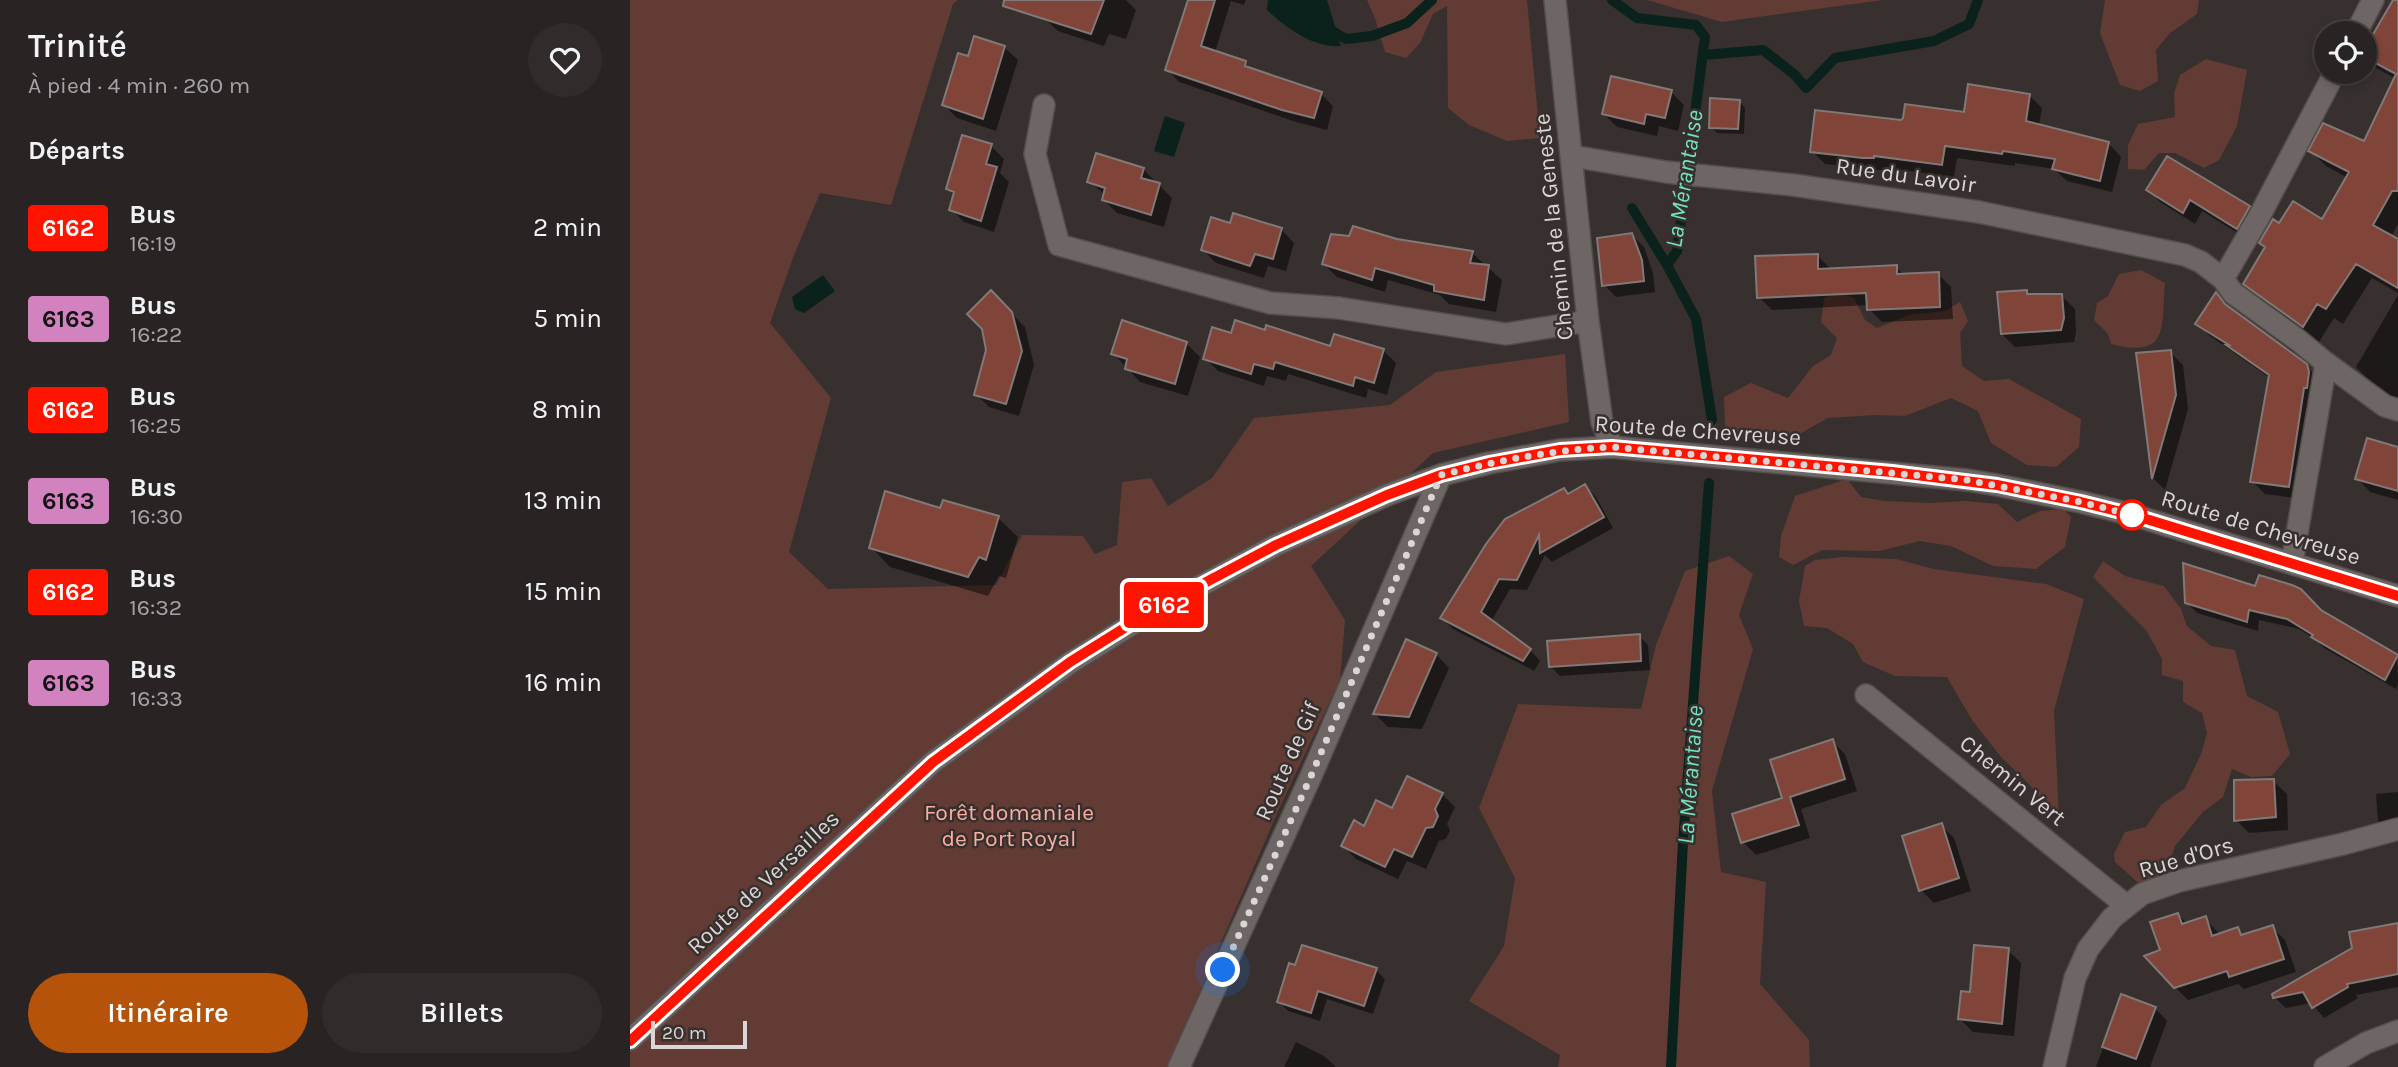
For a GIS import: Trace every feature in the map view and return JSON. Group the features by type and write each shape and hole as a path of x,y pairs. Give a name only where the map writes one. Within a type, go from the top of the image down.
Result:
{"street":[{"path":"2362,21 2373,0"},
{"name":"Chemin de la Geneste","path":"1555,1 1588,321 1602,422 1612,447"},
{"path":"2223,279 2329,84"},
{"path":"1044,105 1035,154 1059,245 1270,303 1339,308 1506,334 1588,321"},
{"name":"Rue du Lavoir","path":"1572,156 1693,176 1793,185 1992,215 2185,255 2201,262 2223,279 2233,293 2385,406 2398,410"},
{"path":"2292,563 2326,363"},
{"name":"Route de Chevreuse","path":"933,762 1070,662 1150,612 1276,545 1387,495 1441,475 1560,450 1612,447 1954,478 1997,485 2133,515 2398,596"},
{"name":"Route de Gif","path":"1179,1067 1311,776 1441,475"},
{"name":"Chemin Vert","path":"1866,695 2127,906"},
{"name":"Route de Versailles","path":"630,1040 933,762"},
{"name":"Rue d'Ors","path":"2054,1067 2075,978 2088,949 2112,918 2142,894 2179,881 2353,842 2398,829"},
{"path":"2325,1067 2366,1043 2398,1031"}],"green space":[{"name":"Forêt domaniale de Port Royal","path":"630,0 958,0 953,4 891,205 820,193 770,323 831,398 789,552 828,589 996,585 1022,535 1083,536 1095,554 1117,545 1122,482 1151,478 1168,506 1212,478 1254,418 1390,405 1436,372 1565,354 1569,422 1433,453 1311,566 1345,620 1340,680 1279,809 1167,1067 630,1067"},
{"path":"1367,0 1527,0 1540,138 1507,141 1469,125 1448,108 1447,6 1433,14 1420,43 1406,58 1385,52"},
{"path":"1647,0 1883,0 1722,22"},
{"path":"2105,0 2199,0 2197,14 2170,33 2156,50 2158,81 2140,91 2120,85 2100,33"},
{"path":"2206,59 2247,70 2237,126 2219,160 2204,168 2175,153 2159,153 2144,170 2128,169 2128,145 2138,124 2175,117 2174,93 2180,75"},
{"path":"2141,270 2165,283 2159,336 2144,347 2130,348 2111,344 2108,334 2094,320 2097,303 2108,296 2119,274"},
{"path":"1837,292 1854,298 1865,320 1877,328 1909,315 1945,311 1960,302 1968,321 1960,333 1962,366 1984,381 2009,379 2081,419 2079,447 2056,467 2027,465 1991,443 1978,411 1951,398 1905,416 1828,418 1801,433 1729,440 1725,425 1724,397 1751,383 1788,398 1813,366 1831,355 1837,338 1821,322 1824,298"},
{"path":"1847,479 1861,497 1884,501 1965,501 1998,504 2017,522 2040,511 2063,509 2071,517 2065,547 2036,569 1993,566 1951,546 1920,541 1879,551 1822,550 1793,565 1779,557 1781,536 1795,496"},
{"path":"1729,556 1753,574 1739,615 1753,649 1712,791 1721,872 1766,882 1760,984 1809,1040 1810,1067 1558,1067 1560,1055 1469,1001 1504,946 1515,878 1479,808 1518,704 1641,709 1656,645 1685,571"},
{"path":"1843,557 1896,559 1934,569 2046,584 2084,599 2054,711 2059,817 2051,813 2029,784 2001,757 1972,720 1947,677 1895,676 1863,662 1853,644 1827,628 1804,626 1799,601 1805,566 1815,560"},
{"path":"2103,561 2125,576 2164,586 2181,609 2187,626 2211,646 2235,650 2247,696 2278,712 2290,754 2272,776 2251,777 2232,769 2223,797 2203,812 2175,846 2164,878 2145,889 2115,862 2114,854 2125,832 2146,827 2161,805 2185,788 2201,754 2207,733 2202,713 2183,702 2183,681 2162,675 2162,659 2146,630 2093,577"}],"shaded area":[{"path":"1268,0 1327,0 1341,46 1320,44 1292,30 1267,10"},
{"path":"1165,116 1185,123 1174,157 1154,151"},
{"path":"823,275 835,291 804,313 795,309 792,297"}],"building":[{"path":"1004,0 1104,0 1091,34 1003,6"},
{"path":"1188,0 1215,0 1201,46 1246,61 1245,66 1322,92 1314,118 1282,110 1165,70"},
{"path":"2393,0 2398,0 2398,191 2392,191 2373,225 2398,239 2398,288 2356,264 2326,309 2317,304 2303,327 2243,284 2265,247 2259,243 2273,219 2279,223 2293,201 2322,219 2349,172 2308,151 2323,123 2364,141 2396,74 2377,64 2377,28"},
{"path":"974,36 1005,46 983,119 942,105 958,53 968,56"},
{"path":"1611,76 1672,90 1665,118 1646,114 1644,124 1602,114"},
{"path":"1968,84 2030,94 2026,121 2109,142 2100,181 2052,169 2055,159 2003,151 2002,154 1945,146 1942,165 1874,156 1863,158 1810,152 1815,110 1901,120 1905,104 1964,112"},
{"path":"1710,98 1740,100 1738,129 1709,128"},
{"path":"962,135 992,144 986,164 997,167 981,221 949,210 954,192 946,189"},
{"path":"1096,153 1144,168 1141,178 1160,183 1151,215 1102,200 1105,188 1087,182"},
{"path":"2167,156 2250,206 2237,229 2190,200 2183,213 2146,190"},
{"path":"1233,213 1282,228 1273,259 1255,254 1250,266 1201,250 1211,217 1230,223"},
{"path":"1353,226 1397,239 1473,251 1470,263 1489,265 1484,300 1434,291 1434,285 1375,268 1372,280 1322,264 1331,234 1349,236"},
{"path":"1632,233 1642,260 1644,281 1602,286 1597,238"},
{"path":"1818,254 1818,269 1897,265 1897,274 1939,272 1940,307 1867,310 1866,293 1757,298 1755,256"},
{"path":"991,290 1012,312 1022,351 1006,404 974,395 986,350 982,329 967,314"},
{"path":"2027,290 2027,294 2062,294 2064,318 2061,330 2001,334 1997,292"},
{"path":"2216,292 2225,304 2307,364 2307,388 2304,388 2289,487 2250,482 2269,375 2195,324"},
{"path":"1122,320 1187,342 1175,384 1125,369 1127,359 1111,354"},
{"path":"1235,320 1265,330 1266,325 1330,346 1334,334 1384,349 1374,383 1355,377 1353,386 1275,362 1273,369 1254,364 1251,374 1203,359 1212,327 1231,333"},
{"path":"2171,350 2176,395 2152,479 2136,353"},
{"path":"2367,438 2398,447 2398,491 2355,479"},
{"path":"1585,484 1604,517 1540,553 1539,535 1517,580 1499,579 1481,612 1531,649 1523,661 1440,618 1486,544 1505,519 1564,488 1568,494"},
{"path":"885,491 940,508 943,500 999,516 986,560 979,557 968,577 869,548"},
{"path":"2183,563 2255,586 2259,575 2292,585 2301,589 2321,610 2398,655 2385,680 2311,637 2313,635 2287,619 2249,610 2247,622 2185,603"},
{"path":"1640,634 1641,661 1549,667 1547,641"},
{"path":"1406,639 1437,653 1409,717 1373,714"},
{"path":"1833,739 1845,779 1790,797 1799,825 1741,843 1732,814 1782,798 1770,760"},
{"path":"1407,776 1443,793 1435,809 1438,816 1433,827 1426,828 1412,857 1394,849 1385,867 1341,846 1354,820 1364,826 1376,800 1392,808"},
{"path":"2274,779 2276,817 2234,821 2234,780"},
{"path":"1942,823 1959,878 1919,891 1902,836"},
{"path":"2178,913 2182,924 2206,916 2212,936 2238,927 2241,935 2273,925 2284,959 2229,977 2227,971 2174,988 2144,956 2160,950 2150,922"},
{"path":"2398,923 2398,974 2347,984 2348,987 2312,1008 2303,992 2273,998 2272,994 2352,948 2349,932"},
{"path":"1302,945 1377,968 1364,1006 1318,991 1311,1013 1277,1002 1289,963 1295,965"},
{"path":"1974,945 2009,948 2002,1024 1958,1019 1961,991 1970,992"},
{"path":"2121,994 2156,1007 2136,1059 2102,1047"}],"waterway":[{"name":"La Mérantaise","path":"1327,28 1346,39 1372,36 1407,23 1432,0"},
{"name":"La Mérantaise","path":"1612,0 1637,18 1696,25 1705,37 1677,251 1667,265 1696,319 1712,420"},
{"name":"La Mérantaise","path":"1703,55 1763,50 1794,74 1806,88 1835,58 1934,41 1969,24 1978,0"},
{"path":"1632,208 1667,265"},
{"name":"La Mérantaise","path":"1671,1067 1683,842 1709,483"}],"bus line":[{"name":"6162","path":"630,1041 933,762 1070,662 1150,612 1276,545 1387,495 1441,475 1560,450 1612,447 1967,480 2133,515 2398,596"}],"route":[{"path":"1223,970 1311,776 1441,475 1560,450 1612,447 1967,480 2081,502 2132,515"}]}
